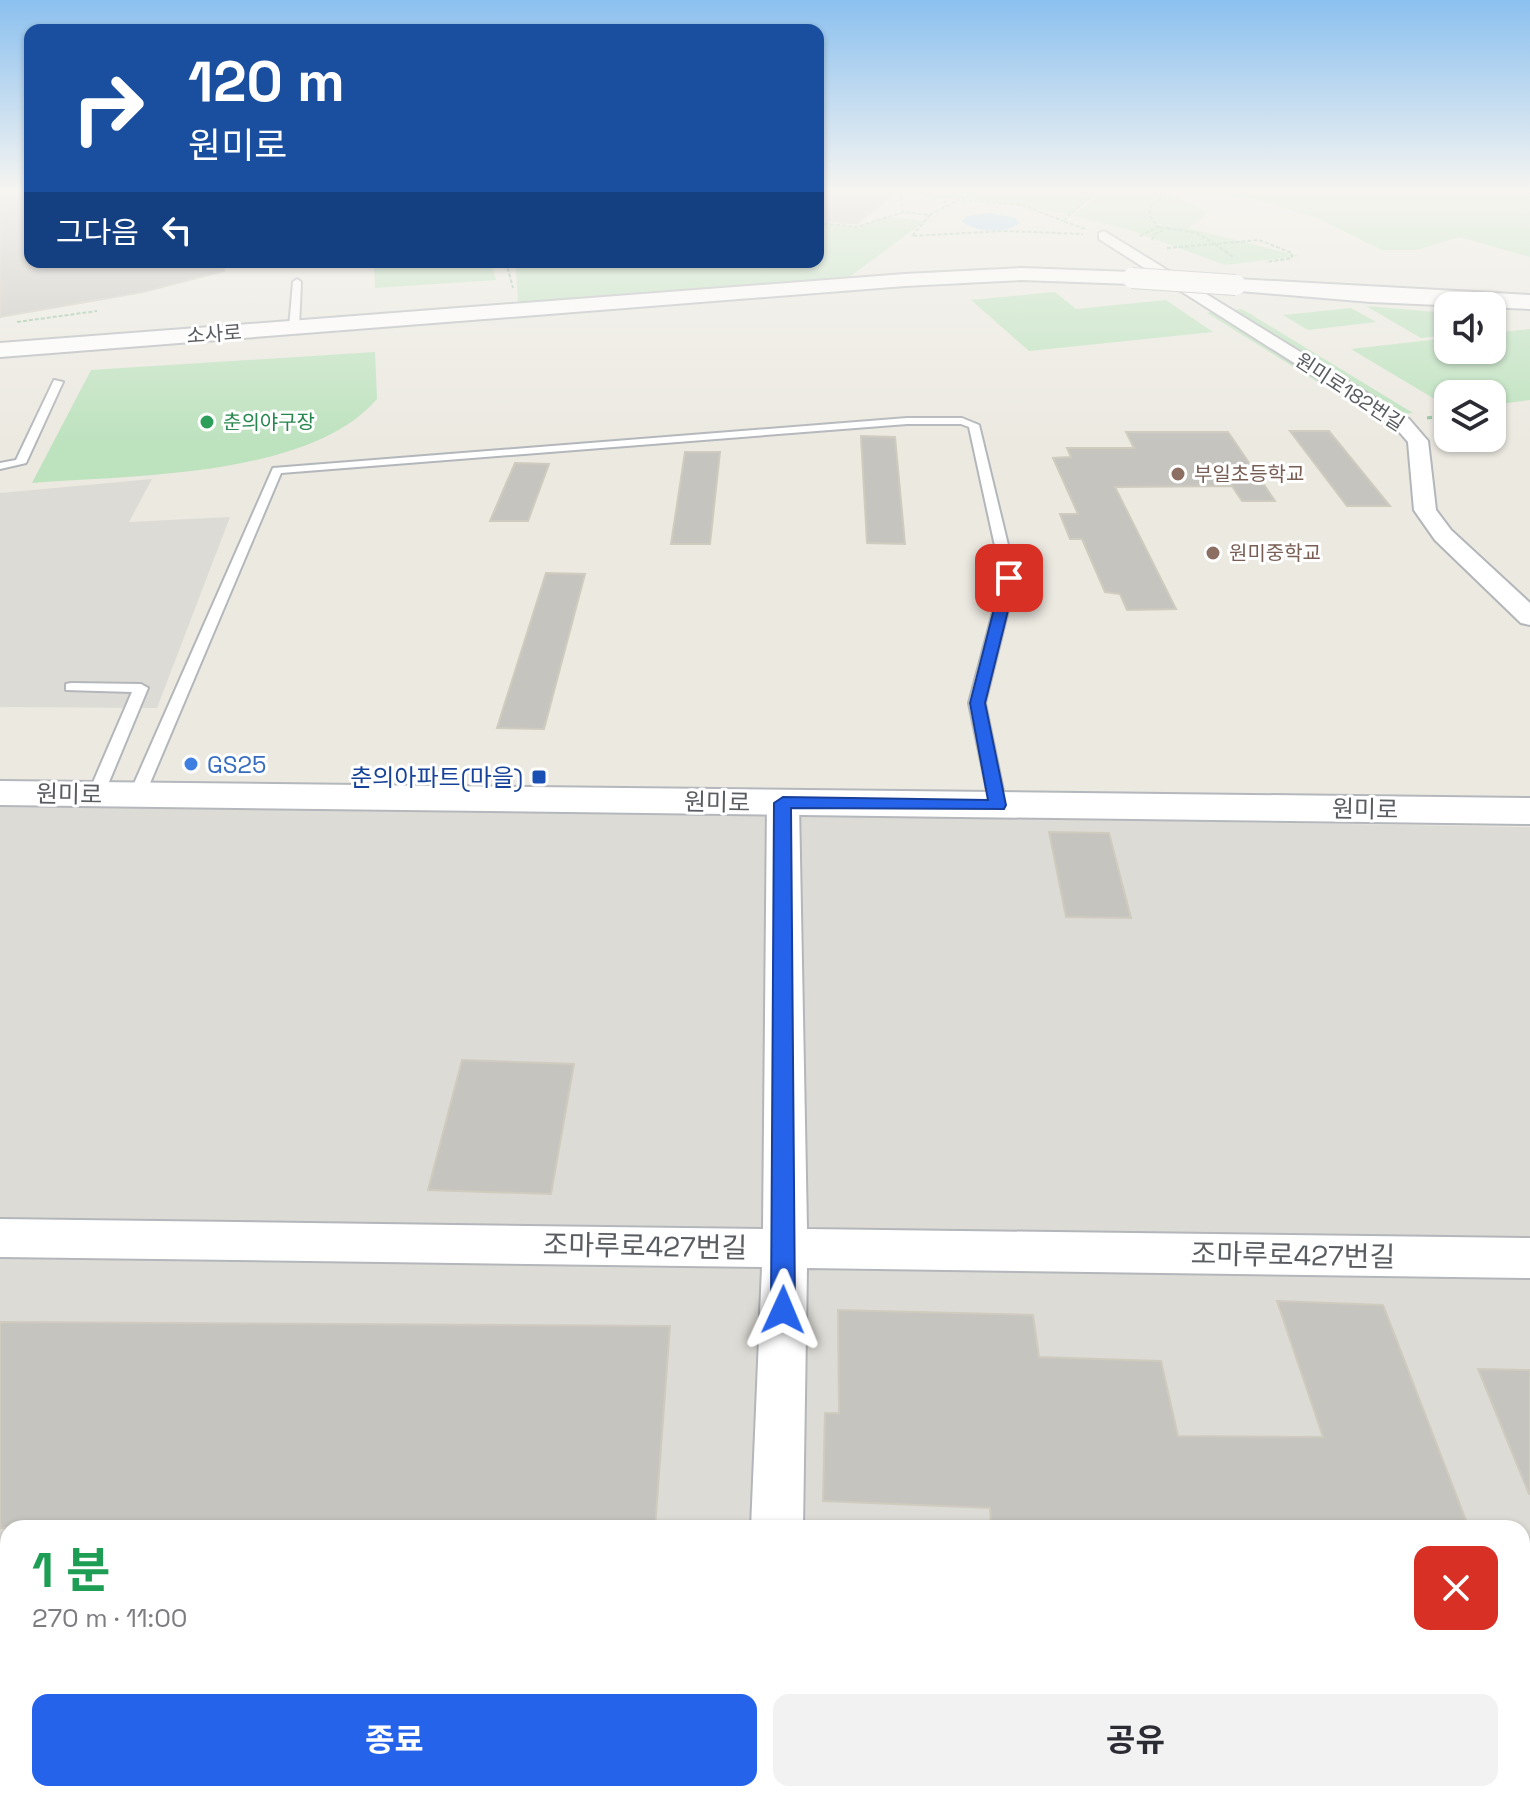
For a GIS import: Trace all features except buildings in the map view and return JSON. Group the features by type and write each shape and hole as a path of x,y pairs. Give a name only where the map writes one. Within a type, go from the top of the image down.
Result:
{"street":[{"name":"소사로","path":"0,350 1001,275"},
{"name":"소사로","path":"1050,275 1530,302"},
{"name":"원미로182번길","path":"1166,275 1402,423 1418,441 1425,510 1443,535 1530,617"},
{"name":"원미로","path":"0,793 1530,811"},
{"path":"777,1520 785,1248 783,803"},
{"name":"조마루로427번길","path":"0,1238 1530,1258"}],"lane":[{"path":"294,328 297,282"},
{"path":"0,466 20,463 58,382"},
{"path":"137,795 277,470 907,421 962,421 974,425 1009,578 977,703 998,805"},
{"path":"71,687 141,688 96,794"}],"path":[{"path":"14,323 97,311"}],"shaded area":[{"path":"152,479 129,522 230,517 157,708 0,707 0,493"},
{"path":"0,802 1530,827 1530,1520 0,1520"}],"green space":[{"path":"375,275 495,275 496,280 375,288"},
{"path":"516,275 852,275 848,278 518,305"},
{"path":"1055,292 1076,309 1166,300 1213,332 1029,351 971,300"},
{"path":"1366,306 1434,312 1434,337 1421,338"},
{"path":"1351,308 1376,322 1308,330 1283,315"},
{"path":"1242,309 1413,413 1401,414 1232,310"},
{"path":"1215,311 1372,409 1361,409 1207,313"},
{"path":"1530,329 1530,400 1506,403 1506,380 1434,380 1434,399 1351,349 1434,340 1434,364 1506,364 1506,332"},
{"name":"춘의야구장","path":"375,352 377,399 347,425 308,444 264,458 216,468 32,483 91,370"}],"place":[{"name":"춘의야구장","path":"207,422"},
{"name":"부일초등학교","path":"1178,474"},
{"name":"원미중학교","path":"1213,553"},
{"name":"GS25","path":"191,764"},
{"name":"춘의아파트(마을)","path":"539,777"}],"route":[{"path":"783,1310 783,803 998,805 977,703 1009,578"}]}
